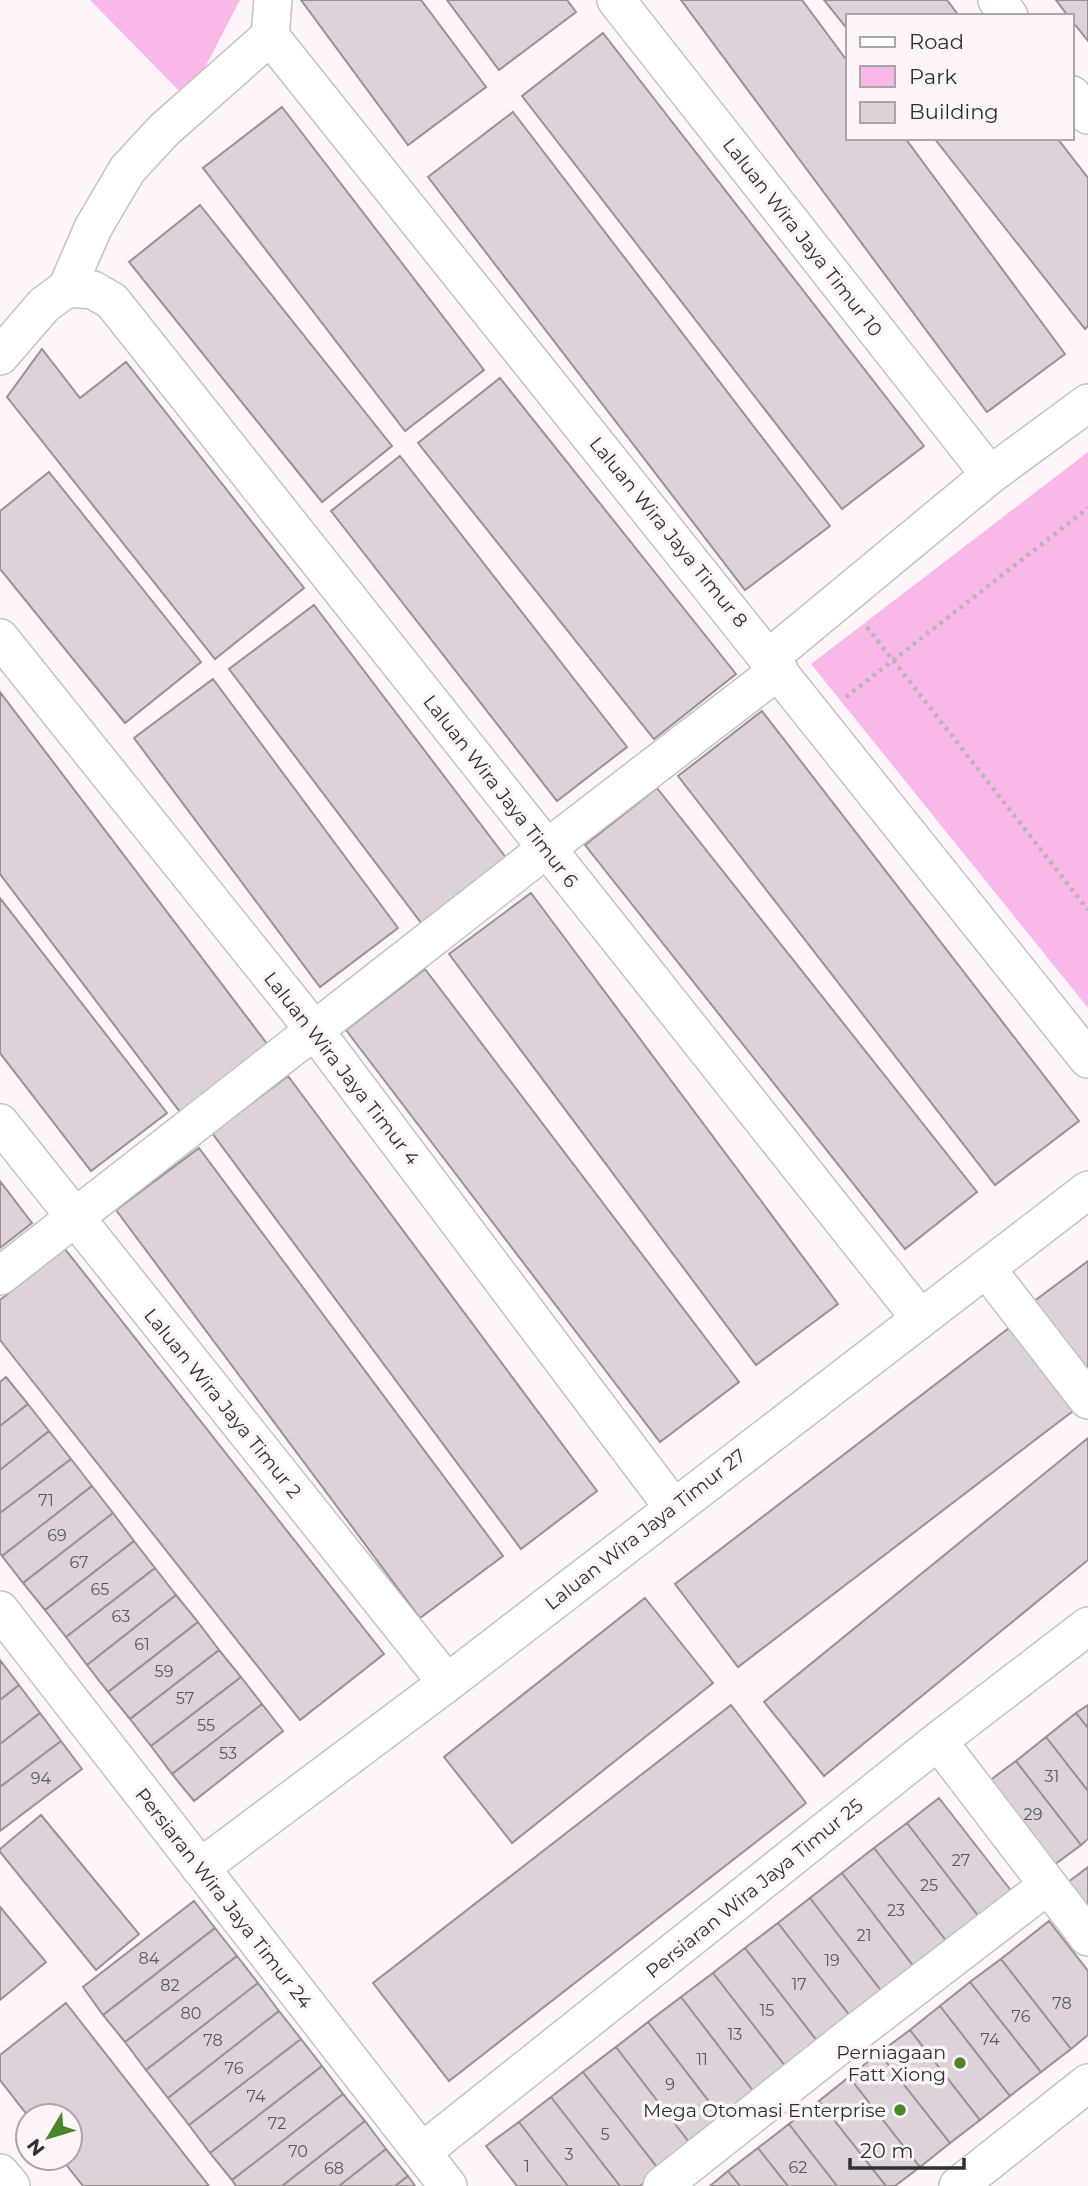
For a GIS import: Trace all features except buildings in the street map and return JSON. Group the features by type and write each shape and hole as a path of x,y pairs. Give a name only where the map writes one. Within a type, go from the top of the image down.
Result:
{"street":[{"path":"0,356 44,304 67,288 93,228 127,170 164,130 270,36 273,0"},
{"name":"Laluan Wira Jaya Timur 10","path":"617,0 990,475"},
{"name":"Laluan Wira Jaya Timur 8","path":"270,36 1088,1059"},
{"path":"1074,98 1088,115"},
{"name":"Laluan Wira Jaya Timur 6","path":"67,288 93,290 112,301 920,1318"},
{"path":"0,1276 547,849 774,664 844,597 990,475 1088,403"},
{"name":"Laluan Wira Jaya Timur 4","path":"0,638 315,1031 673,1507"},
{"name":"Laluan Wira Jaya Timur 2","path":"0,1123 447,1683"},
{"name":"Laluan Wira Jaya Timur 27","path":"200,1868 447,1683 1088,1190"},
{"path":"986,1268 1088,1400"},
{"name":"Persiaran Wira Jaya Timur 24","path":"0,1610 448,2186"},
{"name":"Persiaran Wira Jaya Timur 25","path":"422,2152 938,1741 1088,1626"},
{"path":"938,1741 1088,1937"},
{"path":"662,2186 1048,1885"},
{"path":"958,2186 1088,2083"},
{"path":"0,2173 11,2186"}],"path":[{"path":"818,720 1088,508"},
{"path":"844,597 1088,910"}],"green space":[{"path":"90,0 240,0 188,100"},
{"path":"1088,452 1088,1008 811,664"}],"place":[{"name":"Perniagaan Fatt Xiong","path":"960,2063"},
{"name":"Mega Otomasi Enterprise","path":"900,2110"}]}
